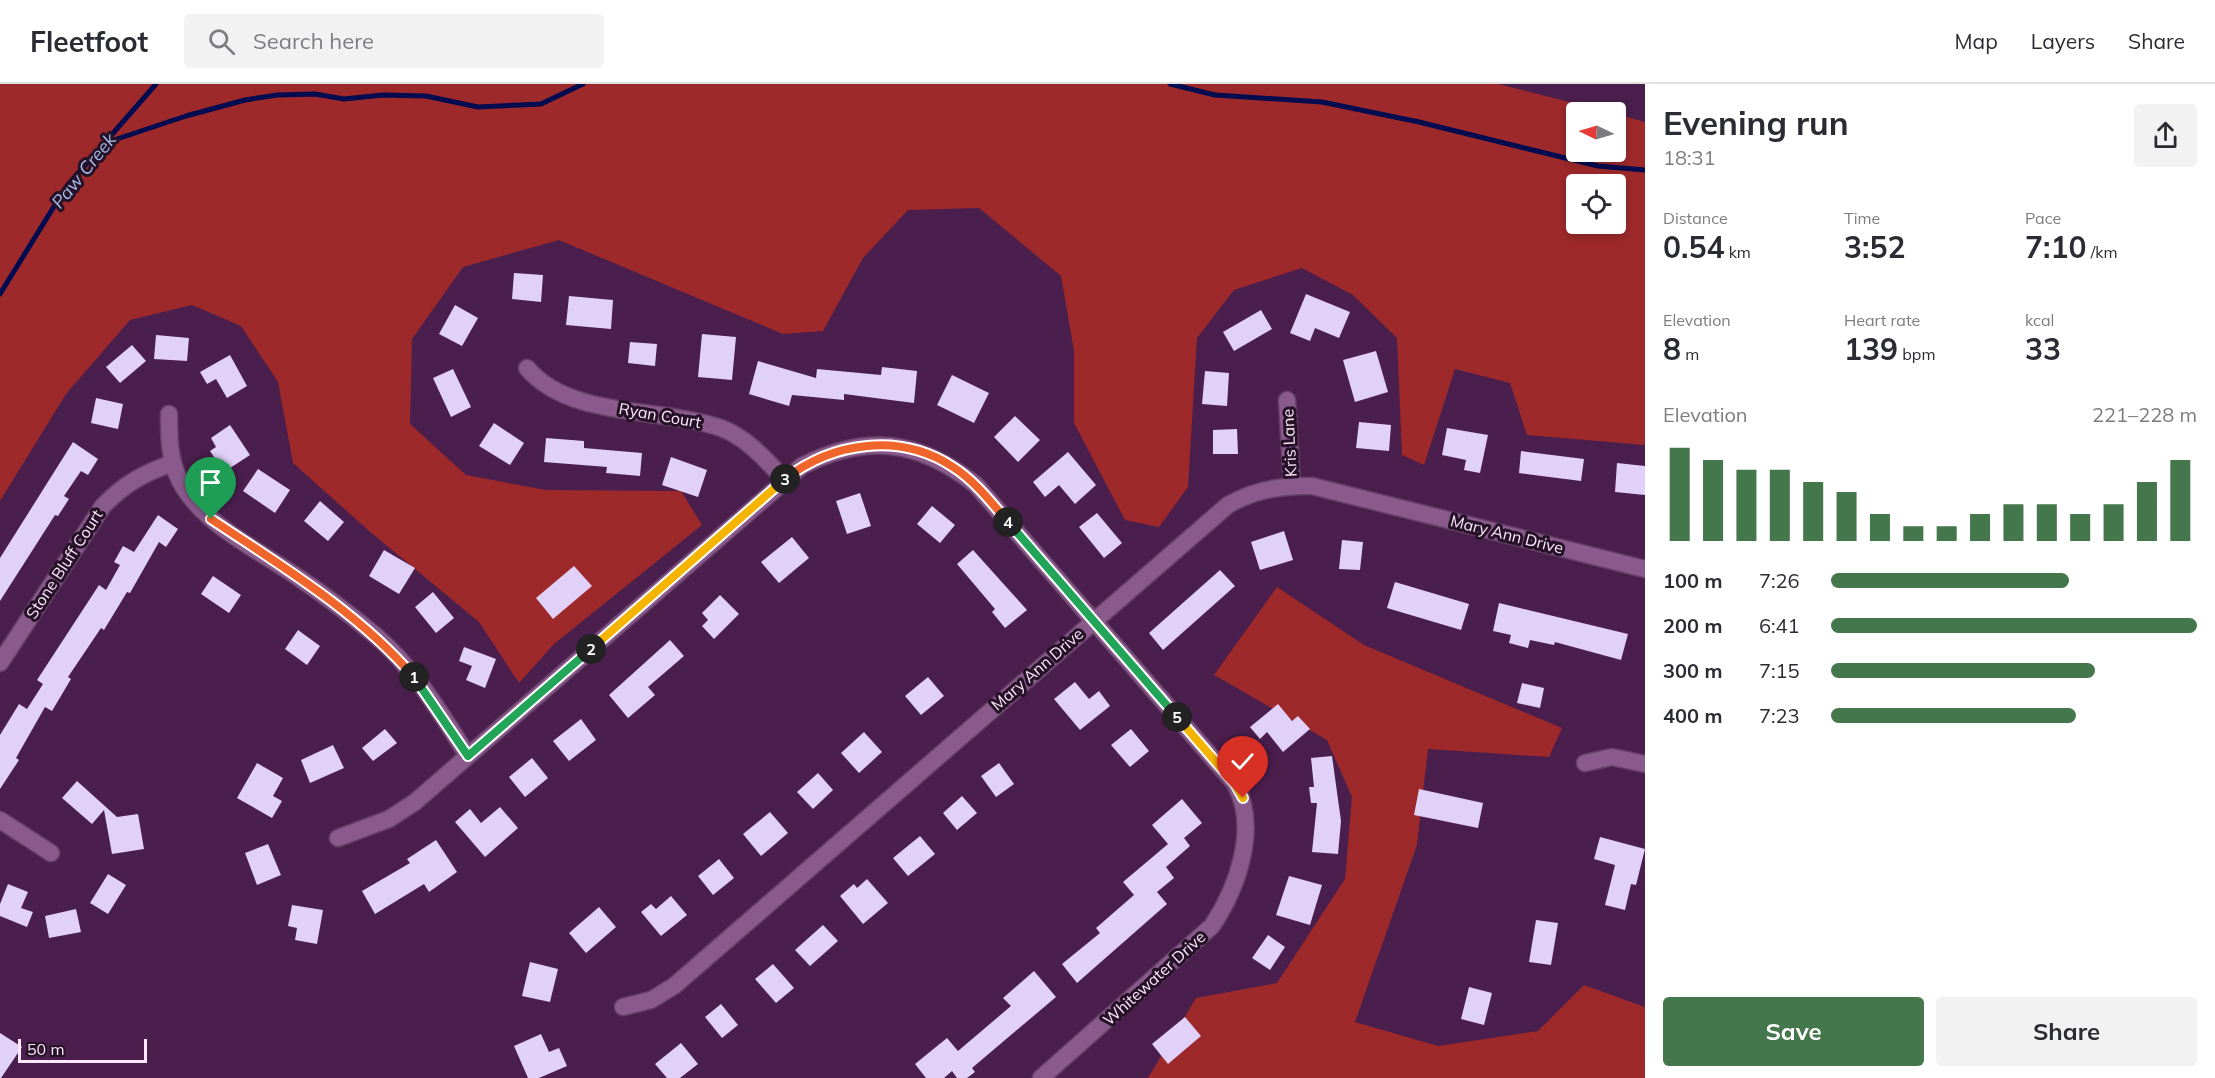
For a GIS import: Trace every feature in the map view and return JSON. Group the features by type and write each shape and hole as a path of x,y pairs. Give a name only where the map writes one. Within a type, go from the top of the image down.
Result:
{"street":[{"name":"Ryan Court","path":"527,368 540,383 581,401 722,428 762,455 784,480"},
{"name":"Kris Lane","path":"1287,400 1292,486"},
{"path":"169,414 169,438 173,463 194,503 211,519 302,580 376,637 424,688 468,756"},
{"name":"Whitewater Drive","path":"338,838 389,819 415,802 802,466 842,449 868,445 899,446 928,454 952,466 976,485 1235,784 1243,798 1247,818 1244,846 1232,886 1224,907 1212,926 1041,1078"},
{"name":"Stone Bluff Court","path":"0,663 103,506 119,489 143,474 173,463"},
{"name":"Mary Ann Drive","path":"623,1007 651,1000 674,986 1228,505 1262,491 1292,486 1340,492 1645,569"},
{"path":"1585,763 1612,757 1645,764"},
{"path":"0,820 51,853"}],"shaded area":[{"path":"0,84 1498,84 1569,102 1566,102 1566,162 1626,162 1626,117 1645,122 1645,445 1527,435 1510,383 1455,369 1424,465 1402,455 1397,338 1353,295 1302,268 1234,290 1197,338 1188,487 1159,527 1125,520 1074,423 1074,351 1061,276 979,208 908,210 863,258 823,331 783,334 559,240 463,267 412,339 410,424 466,475 546,490 681,491 702,525 554,644 519,683 479,622 368,530 293,463 278,382 241,326 192,305 130,320 66,394 0,501"},
{"path":"1277,587 1364,645 1562,728 1549,757 1428,749 1417,845 1355,1022 1438,1046 1538,1031 1584,985 1645,1007 1645,1078 1148,1078 1196,998 1277,983 1345,879 1352,797 1327,740 1214,675"}],"building":[{"path":"514,273 543,275 541,302 512,299"},
{"path":"1306,294 1350,312 1339,338 1315,328 1310,341 1290,333"},
{"path":"569,296 613,300 611,329 566,325"},
{"path":"455,305 478,318 462,346 439,334"},
{"path":"1261,310 1272,329 1234,351 1223,332"},
{"path":"702,334 736,337 732,380 698,377"},
{"path":"156,335 189,338 187,361 154,359"},
{"path":"630,342 657,344 655,366 628,363"},
{"path":"132,345 146,361 120,383 106,367"},
{"path":"1376,351 1388,392 1355,402 1343,360"},
{"path":"230,355 247,386 227,398 216,379 207,384 200,372"},
{"path":"758,361 816,378 817,369 881,375 882,367 917,371 914,403 844,394 844,400 792,395 789,406 749,394"},
{"path":"453,369 471,407 451,417 433,378"},
{"path":"1205,371 1229,373 1227,406 1202,404"},
{"path":"952,375 989,393 974,423 937,405"},
{"path":"96,398 123,404 118,429 91,423"},
{"path":"1015,416 1040,440 1018,462 994,437"},
{"path":"1359,422 1391,425 1389,451 1356,448"},
{"path":"494,423 524,443 510,465 479,446"},
{"path":"230,425 250,455 224,472 210,451 216,447 211,438"},
{"path":"1447,428 1488,435 1480,473 1464,470 1466,460 1442,455"},
{"path":"1237,429 1238,454 1213,454 1213,430"},
{"path":"546,438 584,441 584,448 642,453 640,476 606,473 607,467 544,462"},
{"path":"73,442 98,459 88,475 81,471 64,496 69,499 58,516 55,515 0,601 0,558"},
{"path":"1521,451 1584,459 1581,481 1519,473"},
{"path":"1068,452 1096,485 1075,504 1059,485 1045,497 1033,482"},
{"path":"671,457 707,470 698,497 662,485"},
{"path":"1617,463 1645,466 1645,495 1615,492"},
{"path":"258,469 290,490 275,513 243,491"},
{"path":"860,493 871,526 847,534 836,501"},
{"path":"320,501 344,522 328,541 304,521"},
{"path":"932,506 955,525 940,543 917,524"},
{"path":"1097,513 1122,543 1104,558 1079,527"},
{"path":"158,515 178,529 166,547 159,542 130,593 127,592 104,630 101,628 68,677 71,679 52,711 45,707 16,758 19,760 0,789 0,735 19,704 27,709 43,684 37,680 99,585 106,590 120,565 114,562 123,546 134,552"},
{"path":"1284,531 1293,560 1260,570 1251,542"},
{"path":"792,537 809,558 779,583 761,562"},
{"path":"1342,540 1363,542 1360,570 1339,569"},
{"path":"384,550 415,568 399,594 369,576"},
{"path":"973,550 1027,610 1005,628 992,612 995,609 957,564"},
{"path":"574,566 592,586 553,619 536,598"},
{"path":"1220,570 1235,586 1163,650 1149,633"},
{"path":"213,576 241,595 229,613 201,594"},
{"path":"1395,582 1469,604 1461,630 1387,608"},
{"path":"433,592 454,618 436,633 415,607"},
{"path":"720,595 739,614 714,639 702,626 708,620 702,613"},
{"path":"1499,603 1628,634 1621,660 1555,642 1554,645 1530,640 1528,648 1509,643 1511,635 1493,631"},
{"path":"298,630 320,646 307,665 285,649"},
{"path":"670,640 684,656 648,687 655,695 628,718 609,695"},
{"path":"464,647 496,659 485,688 466,680 472,666 459,661"},
{"path":"928,677 944,696 921,715 905,696"},
{"path":"1075,682 1089,699 1099,691 1110,706 1080,730 1054,699"},
{"path":"1522,683 1544,688 1540,708 1517,703"},
{"path":"1278,704 1292,721 1298,716 1310,729 1283,752 1267,732 1260,739 1250,727"},
{"path":"581,719 596,740 569,761 553,741"},
{"path":"385,729 397,743 373,761 362,748"},
{"path":"1131,729 1149,751 1130,767 1111,745"},
{"path":"864,732 882,752 859,773 841,753"},
{"path":"333,745 344,768 310,783 301,760"},
{"path":"1332,756 1341,821 1338,854 1312,852 1317,803 1311,803 1309,787 1314,787 1311,758"},
{"path":"532,758 548,778 525,797 509,777"},
{"path":"257,763 283,778 273,796 282,801 272,818 237,798"},
{"path":"999,763 1014,784 996,797 981,776"},
{"path":"818,773 833,790 813,809 797,792"},
{"path":"77,781 117,817 138,814 144,849 112,854 104,810 92,824 62,798"},
{"path":"1419,789 1483,803 1478,828 1414,815"},
{"path":"962,796 977,813 957,830 943,813"},
{"path":"1182,799 1202,823 1184,838 1190,846 1166,867 1174,878 1157,892 1167,904 1077,983 1062,964 1100,933 1096,928 1134,895 1123,882 1168,844 1152,825"},
{"path":"500,807 518,828 485,857 455,822 470,809 481,823"},
{"path":"770,812 788,833 761,856 743,834"},
{"path":"920,836 935,854 908,876 893,858"},
{"path":"1600,837 1645,849 1636,885 1631,884 1625,910 1605,905 1615,865 1594,859"},
{"path":"436,840 457,872 429,892 424,884 375,914 362,891 410,863 407,859"},
{"path":"268,844 281,875 257,885 245,853"},
{"path":"719,859 734,878 713,895 698,876"},
{"path":"108,874 126,885 108,914 90,903"},
{"path":"1289,876 1322,885 1310,925 1276,915"},
{"path":"867,879 888,903 863,924 840,896 854,884 857,888"},
{"path":"8,884 28,892 21,908 33,912 27,927 0,916 0,904"},
{"path":"671,896 687,915 661,936 641,912 651,904 656,909"},
{"path":"292,905 323,910 317,944 295,940 297,928 288,926"},
{"path":"599,907 616,927 586,953 569,933"},
{"path":"76,909 81,932 49,938 45,916"},
{"path":"1536,920 1558,923 1551,965 1529,962"},
{"path":"823,925 838,941 810,966 795,950"},
{"path":"1268,935 1285,947 1270,970 1252,958"},
{"path":"530,962 558,969 550,1002 522,996"},
{"path":"773,964 794,988 776,1003 755,979"},
{"path":"1034,971 1056,997 972,1068 975,1072 967,1078 957,1078 952,1071 944,1078 926,1078 915,1064 947,1038 958,1051 1011,1006 1003,998"},
{"path":"1469,987 1492,993 1484,1025 1461,1019"},
{"path":"721,1004 738,1025 722,1038 705,1017"},
{"path":"1185,1017 1201,1036 1168,1064 1152,1044"},
{"path":"0,1033 22,1047 1,1078 0,1078"},
{"path":"541,1034 549,1052 559,1048 567,1066 539,1078 528,1078 514,1046"},
{"path":"681,1043 698,1064 680,1078 667,1078 655,1064"}],"waterway":[{"name":"Paw Creek","path":"0,294 66,187 156,84"},
{"path":"105,143 186,116 245,100 277,95 315,94 344,99 383,95 426,96 478,107 541,104 583,84"},
{"path":"1170,84 1215,95 1322,102 1419,122 1598,166 1645,170"}],"route":[{"path":"211,519 302,580 376,637 424,688 468,756 802,466 842,449 868,445 899,446 928,454 952,466 976,485 1235,784 1243,798"}]}
